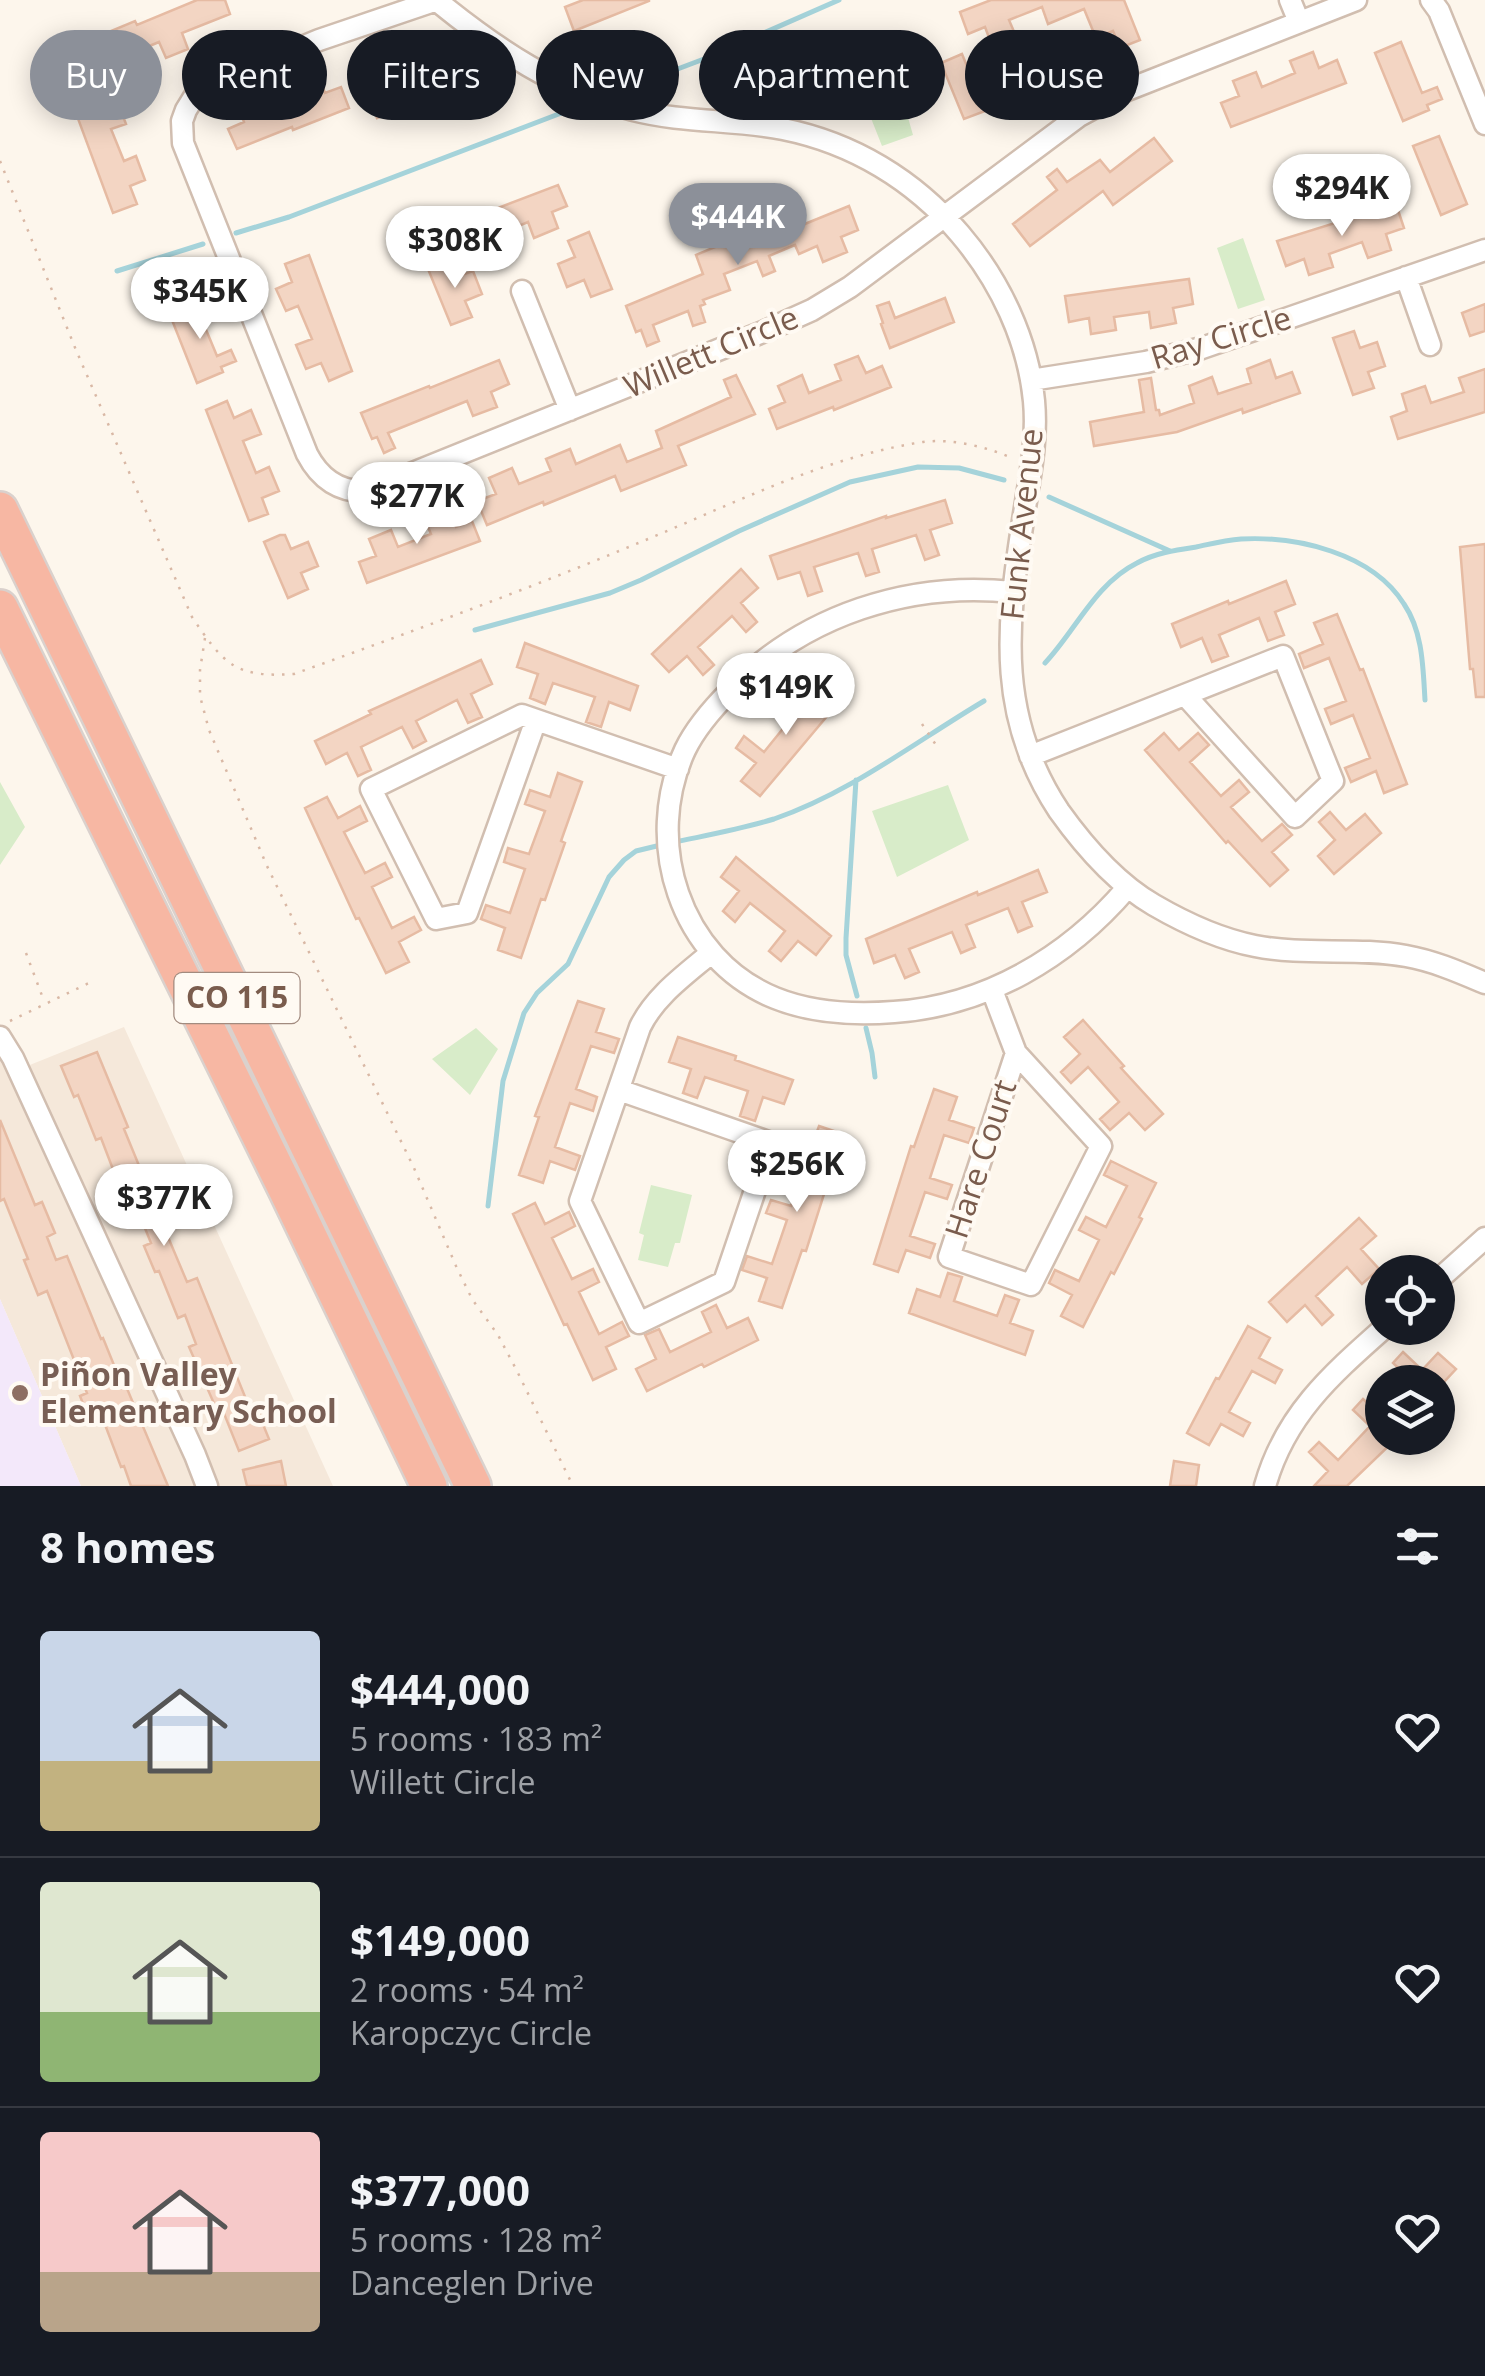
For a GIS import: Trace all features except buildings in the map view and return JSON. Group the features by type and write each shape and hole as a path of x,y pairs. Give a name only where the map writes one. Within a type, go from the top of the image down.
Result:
{"highway":[{"name":"CO 115","path":"0,510 473,1486"},
{"name":"CO 115","path":"0,608 429,1486"}],"street":[{"name":"Funk Avenue","path":"436,0 521,63 581,93 664,117 782,129 824,140 868,158 927,198 976,254 1005,302 1031,380 1032,467 1013,592 1010,670 1030,756 1040,780 1067,822 1128,888 1205,930 1250,946 1285,951 1404,955 1438,963 1485,983"},
{"name":"Willett Circle","path":"436,0 319,40 208,86 194,97 182,121 183,143 307,454 329,482 351,491 368,491 812,310 850,287 944,216"},
{"path":"1290,0 1299,22"},
{"path":"1139,85 1356,0"},
{"path":"1431,0 1485,124"},
{"path":"944,216 1074,120"},
{"name":"Ray Circle","path":"1031,380 1189,352 1485,250"},
{"path":"1406,277 1430,345"},
{"path":"522,291 570,410"},
{"path":"1013,592 952,591 897,598 844,614 763,661 730,691 696,730 678,768 668,818 670,870 686,912 712,953 738,977 766,994 825,1010 910,1011 992,990 1032,969 1070,944 1128,888"},
{"path":"1030,756 1283,656 1333,781 1296,817 1185,695"},
{"path":"536,720 468,913 436,919 371,789 522,715 678,768"},
{"path":"619,1090 770,1143 724,1282 639,1323 580,1202 619,1090 646,1014 712,953"},
{"name":"Hare Court","path":"992,990 1016,1052 1100,1146 1032,1284 949,1257 1016,1052"},
{"path":"4,1029 21,1076 207,1486"},
{"path":"1455,1265 1485,1238"},
{"path":"1265,1486 1278,1450 1300,1412 1324,1382 1365,1345"}],"path":[{"path":"0,161 76,350 192,617 215,652 238,669 265,676 294,674 595,561 813,471 884,451 927,441 965,444 1032,467"},
{"path":"205,636 200,696 209,730 267,866 414,1168 472,1299 517,1370 573,1486"},
{"path":"922,724 936,745"},
{"path":"26,953 44,1002"},
{"path":"4,1029 44,1002 93,981"}],"shaded area":[{"path":"124,1027 333,1486 81,1486 0,1299 0,1057 10,1073"},
{"name":"Piñon Valley Elementary School","path":"0,1299 81,1486 0,1486"}],"green space":[{"path":"872,120 909,120 913,135 882,146"},
{"path":"1243,238 1265,300 1238,309 1217,248"},
{"path":"0,782 25,827 0,865"},
{"path":"948,785 969,840 897,877 872,811"},
{"path":"476,1028 498,1049 470,1095 432,1059"},
{"path":"651,1185 692,1195 680,1243 675,1243 668,1267 638,1260 644,1235 639,1233"}],"waterway":[{"path":"679,68 839,0"},
{"path":"236,233 289,217 543,120"},
{"path":"117,271 203,244"},
{"path":"475,630 610,593 850,482 918,467 959,468 1004,480"},
{"path":"1049,497 1170,551"},
{"path":"1045,663 1109,583 1137,563 1166,552 1230,540 1286,541 1353,560 1390,586 1415,626 1425,700"},
{"path":"675,842 762,823 802,808 856,781 984,701"},
{"path":"856,780 846,955 857,996"},
{"path":"488,1206 503,1081 524,1013 537,993 568,964 609,877 636,851 665,844"},
{"path":"866,1028 875,1077"}],"place":[{"name":"Piñon Valley Elementary School","path":"20,1393"}]}
